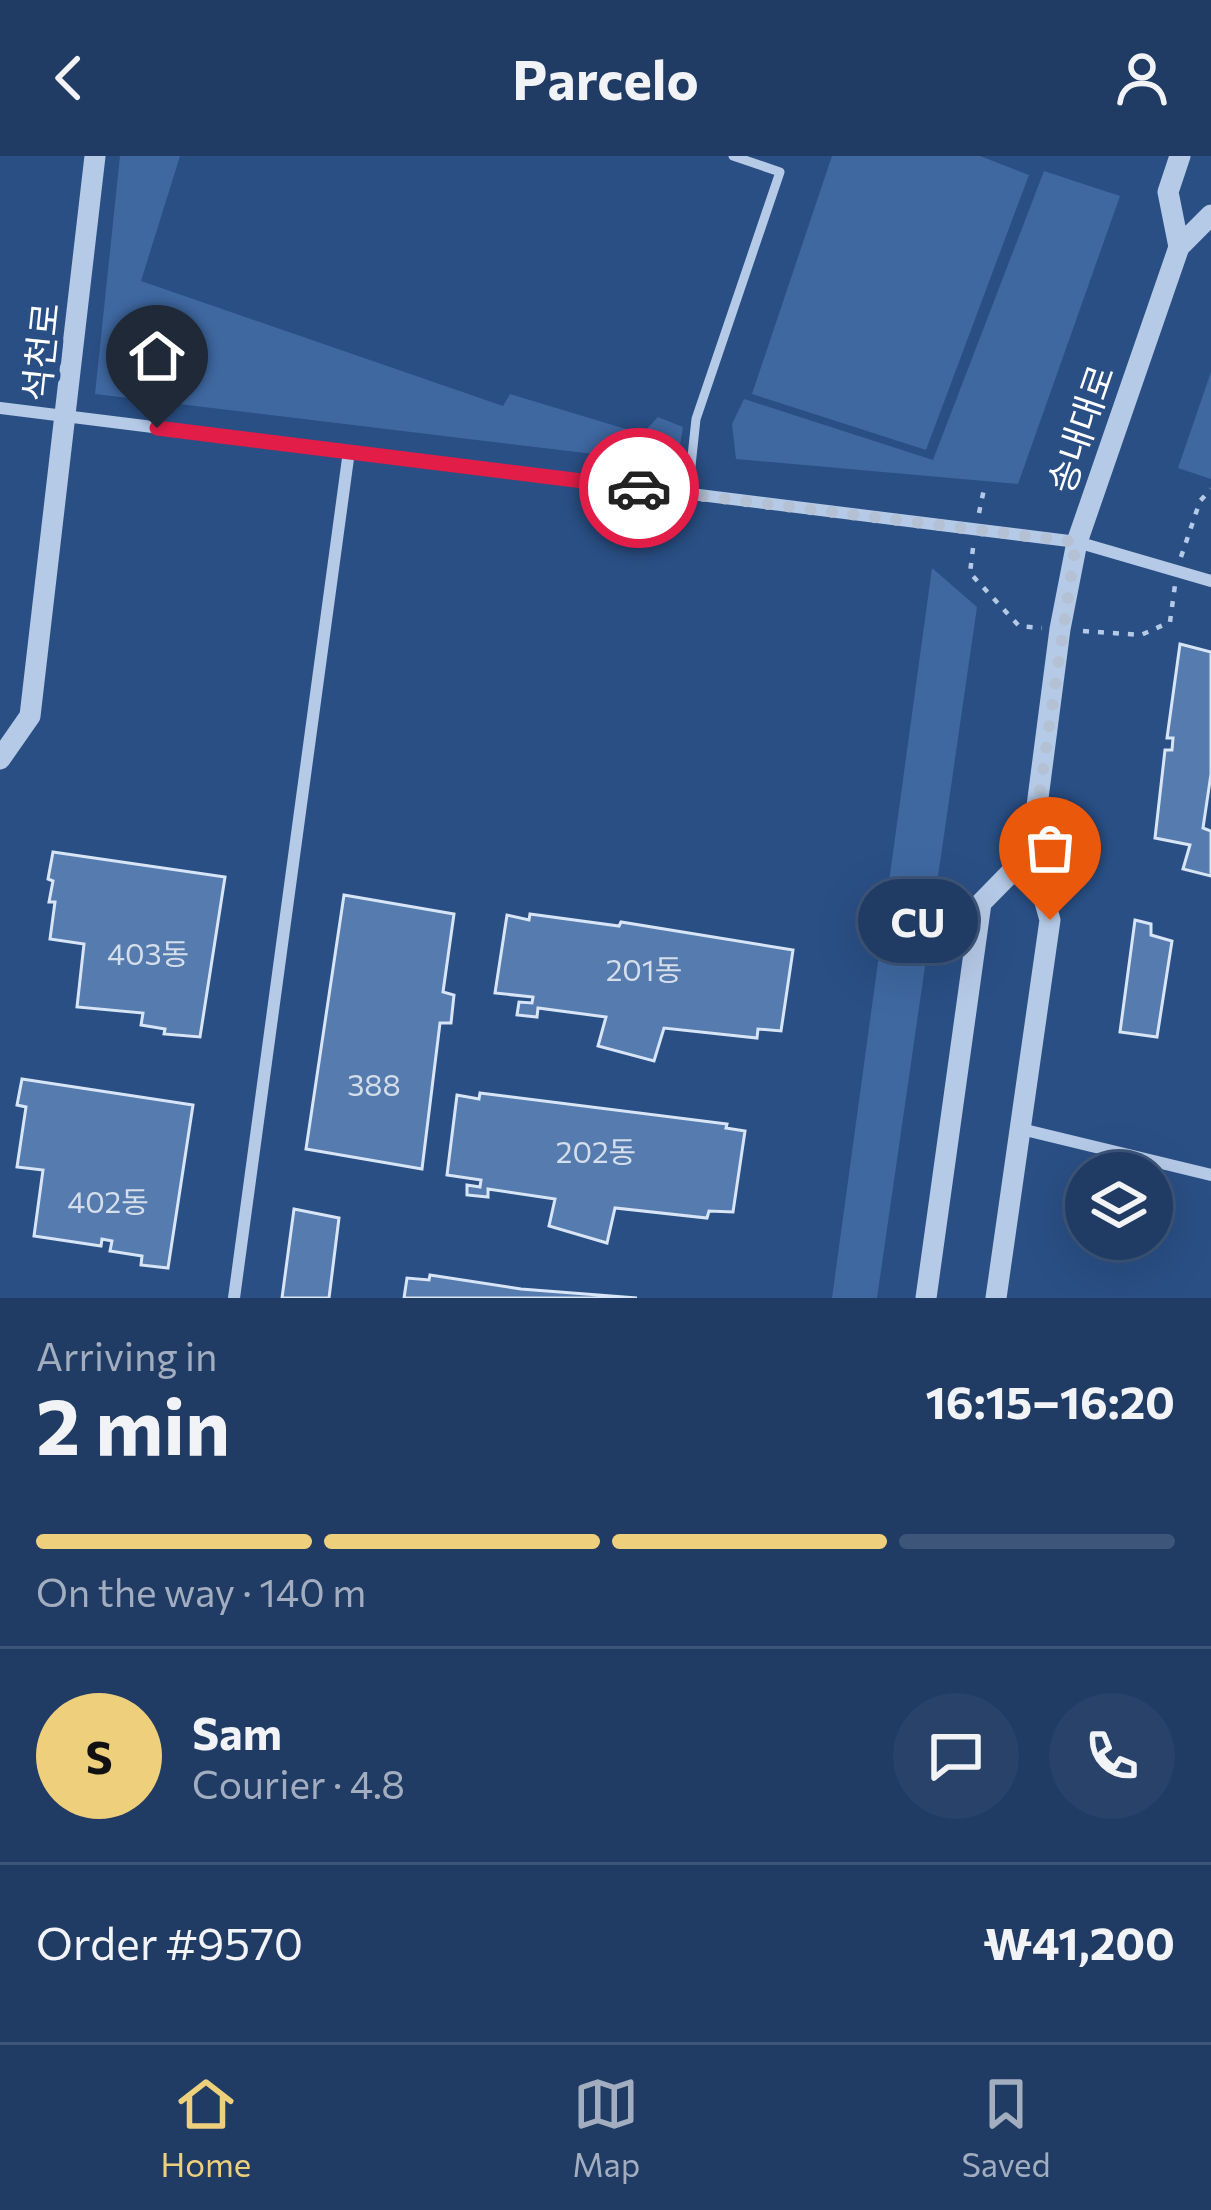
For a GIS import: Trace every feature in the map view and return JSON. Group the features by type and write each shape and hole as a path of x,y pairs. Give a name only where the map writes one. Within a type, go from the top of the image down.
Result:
{"street":[{"name":"석천로","path":"0,759 30,716 95,156"},
{"name":"송내대로","path":"1179,247 1168,192 1180,156"},
{"name":"송내대로","path":"997,1298 1050,920 1031,852 1076,542 1179,247 1211,215"},
{"path":"0,408 1076,542 1211,581"},
{"path":"234,1298 349,452"},
{"path":"926,1298 981,903 1031,852"},
{"path":"1021,1129 1211,1175"}],"lane":[{"path":"688,494 696,419 780,172 733,156"}],"shaded area":[{"path":"120,156 180,156 141,281 503,406 510,394 642,434 658,417 683,427 677,464 95,394"},
{"path":"832,156 980,156 1029,175 926,450 752,394"},
{"path":"1044,171 1120,196 1018,484 736,459 732,424 744,399 933,460"},
{"path":"1211,372 1211,479 1178,468"},
{"path":"932,568 977,607 877,1298 832,1298"}],"building":[{"path":"1180,644 1211,652 1211,774 1203,828 1211,831 1211,876 1183,869 1190,845 1155,838 1165,750 1172,750 1173,738 1167,738"},
{"path":"53,852 225,877 200,1037 164,1034 165,1029 141,1025 143,1013 77,1007 84,944 50,939 55,902 49,902 53,881 48,879"},
{"path":"344,895 454,914 443,992 454,995 451,1023 440,1023 422,1169 306,1149"},
{"path":"530,914 619,926 621,922 793,950 781,1031 758,1029 757,1038 664,1028 654,1061 598,1046 606,1017 538,1008 537,1017 517,1015 519,1002 532,1003 533,997 495,993 507,915 529,920"},
{"path":"1135,920 1151,924 1151,935 1172,941 1157,1037 1120,1032"},
{"path":"22,1079 193,1105 168,1268 141,1265 142,1256 110,1251 112,1241 102,1239 101,1246 34,1236 43,1170 17,1167 26,1107 17,1105"},
{"path":"480,1093 727,1124 726,1128 745,1131 733,1212 709,1211 707,1218 615,1208 607,1243 549,1226 555,1199 488,1189 488,1197 467,1195 467,1185 480,1187 481,1180 447,1175 457,1095 479,1099"},
{"path":"294,1209 339,1218 329,1298 282,1298"},
{"path":"430,1275 521,1289 637,1298 404,1298 407,1278 429,1280"}],"way so far":[{"path":"639,488 1076,542 1031,852 1050,920"}],"place":[{"name":"CU","path":"1050,920"}],"route":[{"path":"157,428 639,488"}]}
